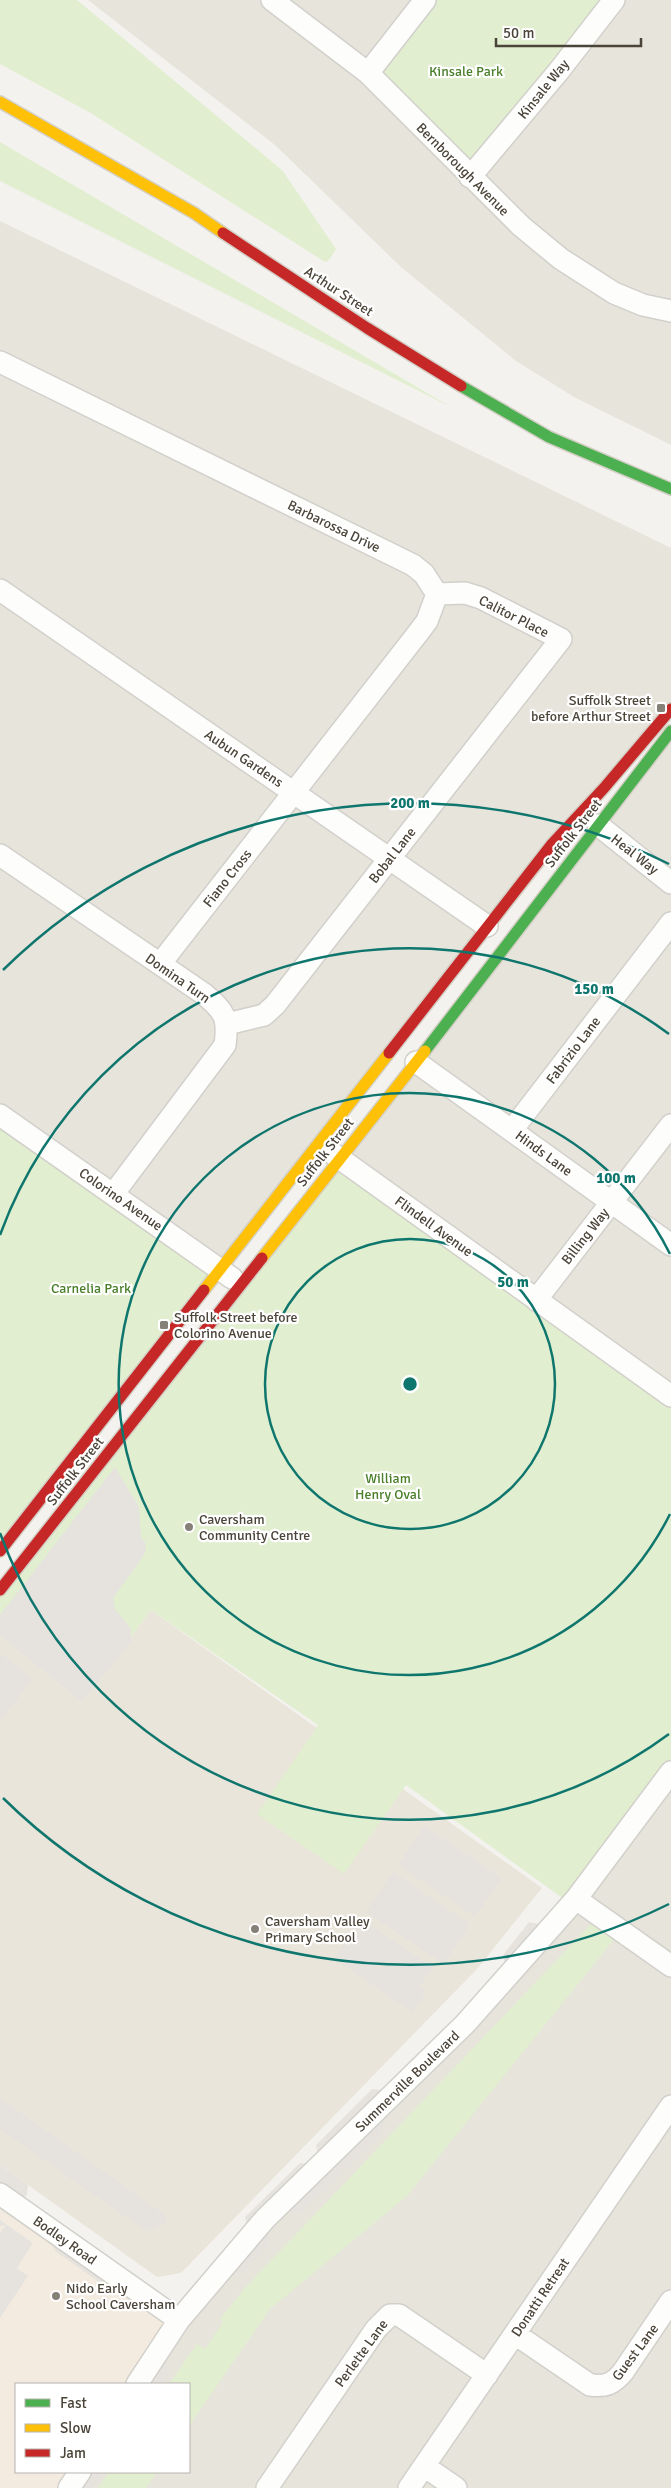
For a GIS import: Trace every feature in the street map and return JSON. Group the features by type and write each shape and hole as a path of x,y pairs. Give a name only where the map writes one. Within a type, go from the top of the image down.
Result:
{"street":[{"name":"Bernborough Avenue","path":"272,0 368,73 521,226 569,264 614,293 643,305 671,310"},
{"path":"368,73 425,0"},
{"name":"Kinsale Way","path":"470,177 558,72 614,0"},
{"name":"Arthur Street","path":"0,102 194,213 367,328 548,437 622,470 671,489"},
{"name":"Barbarossa Drive","path":"0,362 413,565 424,574 437,594"},
{"name":"Aubun Gardens","path":"0,590 487,926"},
{"name":"Calitor Place","path":"437,594 465,593 482,598 561,639"},
{"path":"294,792 427,621 437,594"},
{"name":"Bobal Lane","path":"227,1024 264,1015 275,1005 561,639"},
{"name":"Suffolk Street","path":"0,1552 552,844 604,788 671,710"},
{"name":"Suffolk Street","path":"0,1590 416,1062 671,731"},
{"name":"Fiano Cross","path":"160,964 294,792"},
{"name":"Heal Way","path":"598,825 671,883"},
{"name":"Domina Turn","path":"0,855 160,964 219,1007 227,1024"},
{"name":"Fabrizio Lane","path":"512,1130 671,923"},
{"path":"114,1193 211,1066 225,1045 227,1024"},
{"name":"Hinds Lane","path":"416,1062 671,1245"},
{"name":"Colorino Avenue","path":"0,1115 114,1193 240,1284"},
{"name":"Billing Way","path":"536,1300 671,1125"},
{"name":"Flindell Avenue","path":"319,1143 671,1396"},
{"name":"Summerville Boulevard","path":"138,2383 178,2320 266,2219 465,2024 576,1899 671,1772"},
{"path":"576,1899 671,1966"},
{"name":"Donatti Retreat","path":"409,2488 671,2106"},
{"name":"Bodley Road","path":"0,2194 178,2320"},
{"name":"Guest Lane","path":"515,2334 590,2385 603,2387 615,2382 623,2372 671,2301"},
{"name":"Perlette Lane","path":"267,2488 379,2325 390,2315 399,2315 487,2375"},
{"path":"424,2466 456,2488"},
{"path":"69,2488 79,2473"}],"shaded area":[{"path":"88,0 671,0 671,445 574,397 516,361 402,268 275,145"},
{"path":"0,221 671,548 671,709 220,1270 0,1115"},
{"path":"671,731 671,1396 339,1158"},
{"path":"115,1467 139,1507 141,1537 145,1542 146,1548 144,1555 113,1598 115,1609 131,1629 131,1642 82,1702 0,1636 0,1615"},
{"name":"Caversham Valley Primary School","path":"151,1610 542,1888 477,1969 181,2273 157,2277 0,2165 0,1636 82,1702"},
{"path":"0,1653 33,1679 0,1721"},
{"path":"671,1772 671,2488 69,2488 79,2473 190,2473 190,2383 138,2383 179,2320 465,2024"},
{"path":"424,1826 502,1878 475,1917 398,1865"},
{"path":"393,1872 470,1924 444,1964 366,1912"},
{"path":"361,1919 433,1967 420,1986 427,1991 413,2012 334,1959"},
{"path":"529,1922 549,1926 507,1972 503,1955"},
{"path":"372,2089 383,2090 318,2155 316,2145"},
{"path":"0,2098 164,2214 168,2221 147,2232 0,2129"},
{"path":"377,2116 384,2123 383,2132 301,2213 293,2212 287,2205"},
{"path":"300,2163 309,2164 247,2225 245,2217"},
{"path":"0,2165 28,2185 27,2194 20,2204 0,2190"},
{"path":"0,2194 179,2320 138,2383 15,2383 15,2473 79,2473 69,2488 0,2488"},
{"path":"0,2220 33,2243 17,2268 28,2276 0,2318 0,2233 6,2225 0,2226"},
{"path":"263,2228 270,2235 270,2244 242,2273 235,2273 228,2267"},
{"path":"52,2243 126,2293 116,2294 55,2251"},
{"path":"158,2358 167,2364 170,2372 163,2383 142,2383"},
{"path":"82,2473 102,2473 91,2488 72,2488"}],"green space":[{"path":"0,0 77,0 282,170 336,249 329,260 325,262 89,112 0,64"},
{"name":"Kinsale Park","path":"425,0 614,0 470,177 368,73"},
{"path":"0,142 451,407 0,181"},
{"name":"Carnelia Park","path":"0,1115 220,1270 0,1551"},
{"name":"William Henry Oval","path":"339,1158 671,1396 671,1772 576,1899 561,1897 406,1785 344,1874 257,1814 318,1725 151,1610 82,1702 0,1636 0,1590"},
{"path":"591,1924 616,1937 407,2196 270,2309 190,2425 190,2383 170,2383 197,2344 205,2349 223,2322 220,2319 244,2289"},
{"path":"108,2473 156,2473 146,2488 98,2488"}],"traffic: fast":[{"path":"461,386 549,437 671,489"},
{"path":"425,1051 671,731"}],"traffic: slow":[{"path":"0,102 194,213 223,233"},
{"path":"262,1258 425,1051"},
{"path":"204,1290 389,1053"}],"traffic: jam":[{"path":"223,233 367,328 461,386"},
{"path":"389,1053 552,844 604,788 671,709"},
{"path":"0,1590 262,1258"},
{"path":"0,1551 204,1290"}],"place":[{"name":"Suffolk Street before Arthur Street","path":"661,708"},
{"name":"Suffolk Street before Colorino Avenue","path":"164,1325"},
{"name":"Caversham Community Centre","path":"189,1527"},
{"name":"Caversham Valley Primary School","path":"255,1929"},
{"name":"Nido Early School Caversham","path":"56,2296"}]}
